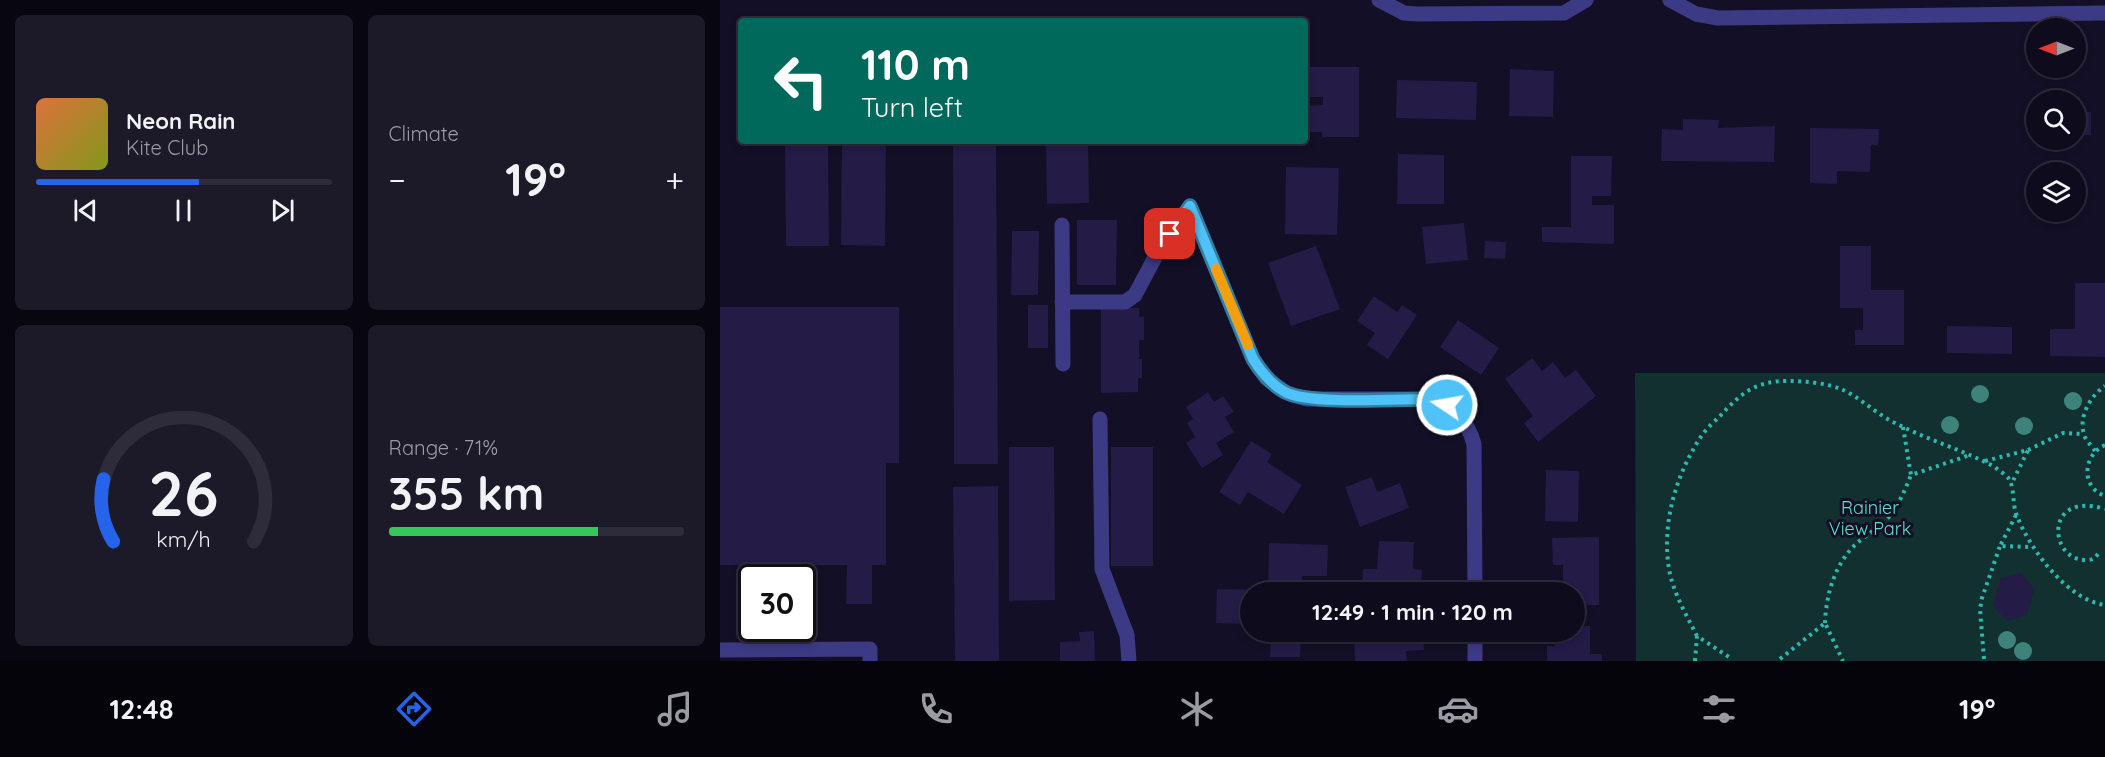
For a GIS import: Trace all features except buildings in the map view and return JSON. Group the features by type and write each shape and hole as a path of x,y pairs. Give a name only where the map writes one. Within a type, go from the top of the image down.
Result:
{"street":[{"path":"1379,0 1404,13 1417,14 1564,13 1586,0"},
{"path":"1670,0 1696,14 1718,18 2105,12"},
{"path":"1062,302 1125,302 1135,295 1160,248 1190,206 1253,359 1266,378 1285,392 1308,399 1430,399 1447,405 1466,423 1474,444 1474,582"},
{"path":"1062,225 1063,364"},
{"path":"1100,419 1102,569 1126,635 1129,661"},
{"path":"1475,642 1475,661"},
{"path":"720,650 870,649 870,661"}],"path":[{"path":"1732,659 1697,636 1676,595 1669,572 1667,545 1669,515 1675,490 1703,434 1741,393 1762,384 1787,381 1841,389 1904,427 1995,467 2009,479 2016,515 2032,547 2068,587 2086,598 2105,605"},
{"path":"2095,451 2083,434 2084,417 2088,404 2105,386"},
{"path":"1843,661 1825,623 1826,601 1839,567 1853,546 1884,522 1901,499 1911,475 1904,427"},
{"path":"1983,461 2028,450 2062,433 2083,434"},
{"path":"2105,445 2090,456 2087,466 2092,487 2105,496"},
{"path":"2011,485 2028,450"},
{"path":"1911,475 1970,455"},
{"path":"2098,554 2095,558 2088,560 2079,560 2070,555 2064,550 2061,542 2059,524 2061,518 2071,508 2090,506 2105,509"},
{"path":"1984,659 1980,609 1982,598 2000,546 2016,515"},
{"path":"2000,546 2032,547"},
{"path":"1780,659 1825,623"},
{"path":"1695,661 1697,636"}],"green space":[{"name":"Rainier View Park","path":"1635,373 2105,373 2105,661 1636,661"}],"slow traffic":[{"path":"1216,269 1248,345"}],"route":[{"path":"1170,234 1190,206 1253,359 1266,378 1285,392 1308,399 1430,399 1447,405"}]}
